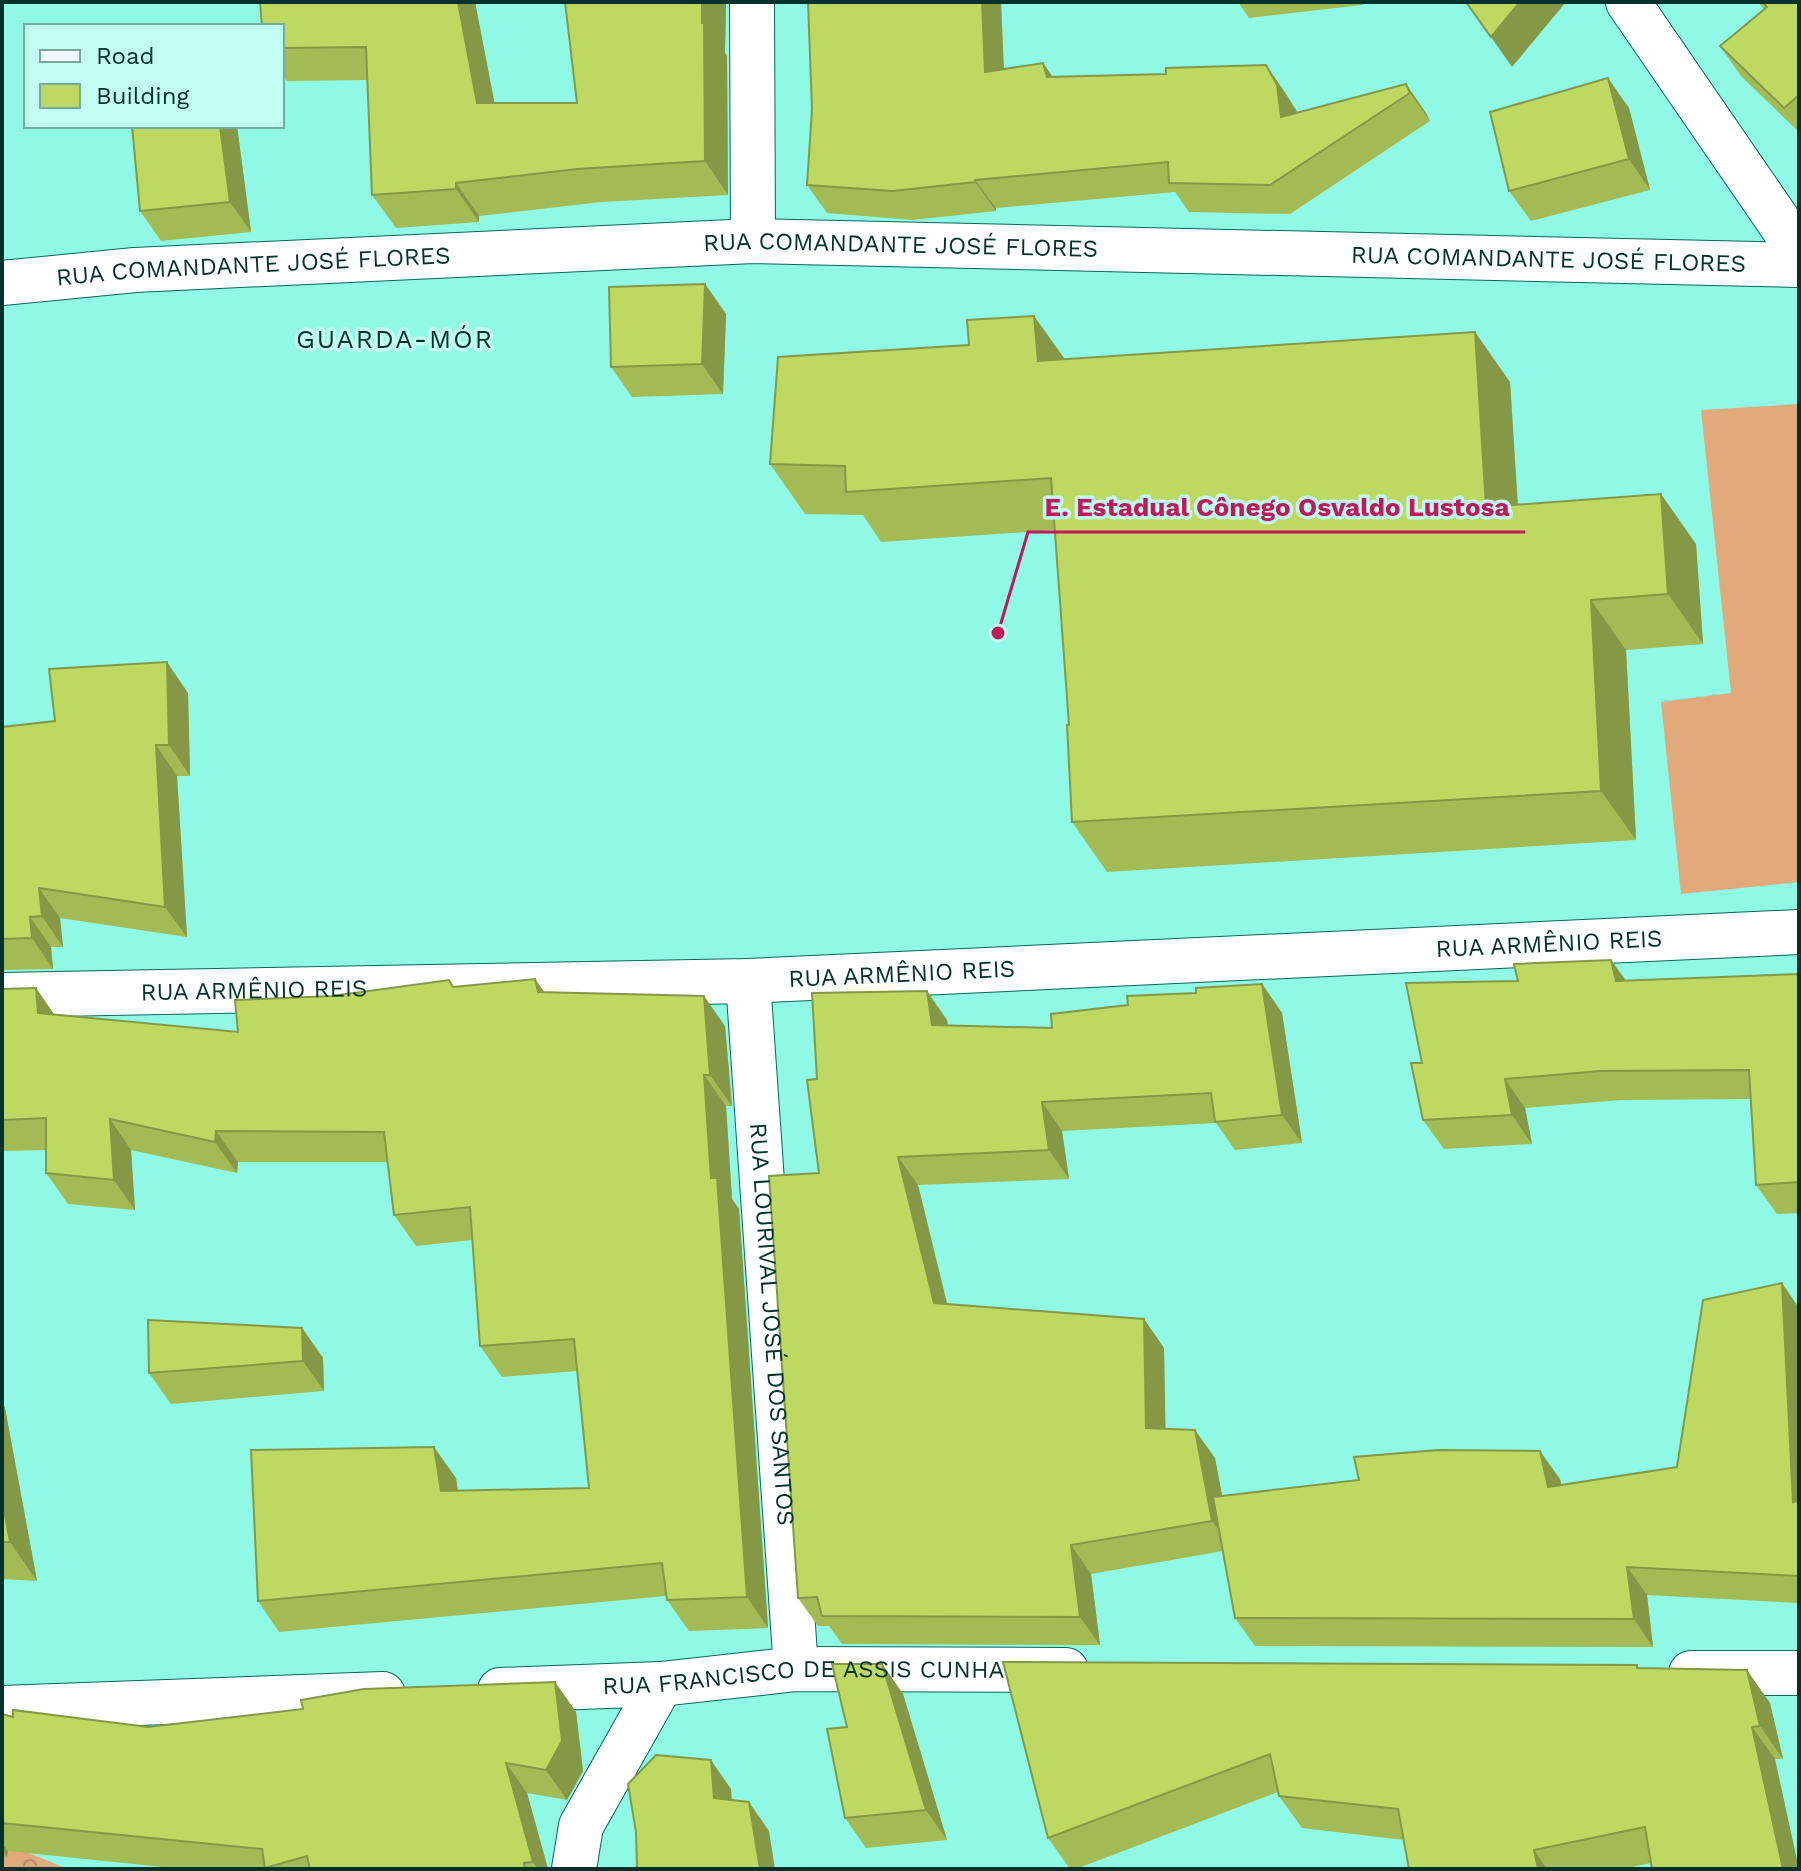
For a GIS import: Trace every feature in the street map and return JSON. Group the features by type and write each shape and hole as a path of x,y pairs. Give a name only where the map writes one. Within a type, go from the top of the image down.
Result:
{"street":[{"path":"752,2 753,241"},
{"path":"1628,2 1799,251"},
{"name":"RUA COMANDANTE JOSÉ FLORES","path":"2,283 135,270 753,241 1799,265"},
{"name":"RUA ARMÊNIO REIS","path":"2,995 748,981 1799,932"},
{"name":"RUA LOURIVAL JOSÉ DOS SANTOS","path":"748,981 796,1669"},
{"name":"RUA FRANCISCO DE ASSIS CUNHA","path":"2,1708 661,1684 796,1669 1099,1670"},
{"path":"1656,1673 1799,1673"},
{"path":"574,1869 581,1826 661,1684"}],"green space":[{"path":"1799,404 1799,882 1681,894 1661,702 1731,693 1701,410"},
{"path":"2,1842 68,1869 2,1869"}],"building":[{"path":"260,2 458,2 477,103 577,103 565,2 702,2 705,161 577,169 456,183 456,189 372,195 366,47 284,48 284,24 262,24"},
{"path":"808,2 982,2 985,72 1043,63 1047,77 1166,74 1166,68 1266,65 1277,85 1281,117 1406,84 1410,93 1270,185 1169,183 1168,162 893,191 807,185 812,109"},
{"path":"1466,2 1520,2 1491,37"},
{"path":"1763,2 1799,2 1799,95 1784,108 1720,46 1767,7"},
{"path":"1608,78 1629,159 1509,191 1490,112"},
{"path":"132,128 220,128 230,202 140,211"},
{"path":"705,284 702,364 611,367 609,287"},
{"path":"1034,316 1038,361 1475,332 1486,507 1661,494 1668,594 1591,600 1601,791 1072,822 1069,725 1051,478 846,492 845,466 770,464 778,357 969,345 967,320"},
{"path":"167,662 169,745 156,745 165,907 39,888 42,916 30,917 32,938 2,939 2,727 55,721 49,669"},
{"path":"1611,960 1616,981 1799,974 1799,1182 1756,1185 1749,1070 1600,1071 1505,1079 1512,1115 1423,1120 1411,1063 1422,1063 1406,983 1518,981 1514,964"},
{"path":"535,979 538,992 704,996 710,1075 704,1075 711,1178 717,1178 747,1597 667,1600 662,1563 258,1601 251,1450 434,1447 441,1491 589,1488 574,1339 480,1346 470,1207 394,1215 384,1132 216,1131 215,1142 110,1119 114,1180 46,1173 46,1118 2,1120 2,989 36,988 38,1013 238,1032 235,1000 332,996 449,980 453,987"},
{"path":"1262,984 1282,1115 1215,1122 1211,1093 1042,1102 1049,1150 898,1157 934,1303 1144,1319 1146,1428 1195,1430 1212,1521 1071,1545 1080,1617 822,1616 817,1597 798,1598 769,1176 819,1173 807,1080 817,1079 812,993 927,991 932,1025 1052,1028 1051,1014 1128,1005 1127,996 1196,993 1196,988"},
{"path":"1782,1283 1793,1502 1799,1501 1799,1576 1627,1567 1634,1619 1235,1618 1213,1497 1359,1480 1354,1457 1438,1450 1540,1451 1548,1487 1677,1467 1703,1300"},
{"path":"148,1320 302,1328 303,1361 149,1373"},
{"path":"2,1499 10,1542 2,1542"},
{"path":"1003,1662 1637,1665 1637,1668 1747,1670 1760,1726 1752,1727 1783,1869 1652,1869 1645,1827 1534,1850 1538,1869 1409,1869 1398,1809 1279,1796 1270,1754 1048,1838"},
{"path":"832,1664 882,1664 926,1810 845,1818 827,1729 847,1727"},
{"path":"555,1682 562,1741 546,1770 506,1763 533,1862 524,1863 525,1869 310,1869 307,1856 265,1868 262,1849 2,1823 2,1714 13,1717 13,1710 148,1727 303,1709 301,1700 364,1689"},
{"path":"656,1755 711,1760 714,1798 749,1802 760,1869 637,1869 636,1832 628,1784"}],"place":[{"name":"E. Estadual Cônego Osvaldo Lustosa","path":"998,633"}],"district":[{"name":"GUARDA-MÓR","path":"395,339"}]}
